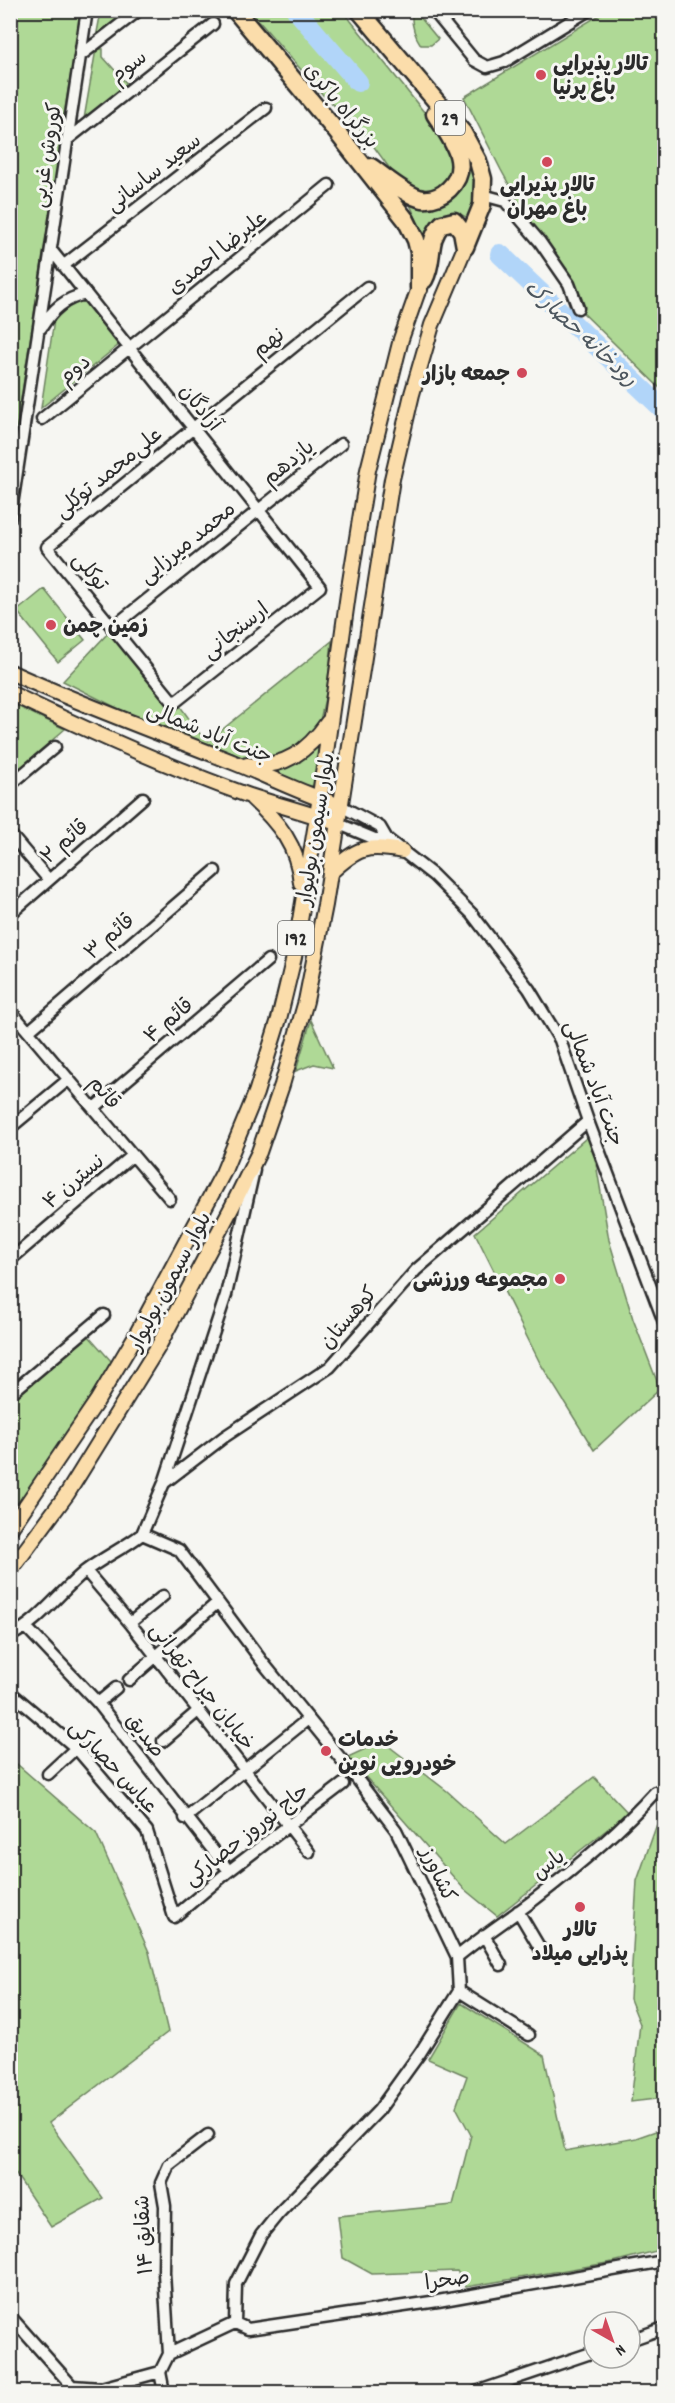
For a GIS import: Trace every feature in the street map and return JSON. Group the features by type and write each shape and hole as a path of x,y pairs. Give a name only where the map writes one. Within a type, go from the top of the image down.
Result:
{"highway":[{"name":"بزرگراه باکری","path":"235,10 384,190 411,230 418,252 419,288"},
{"name":"29","path":"358,10 463,133 472,148 481,170 483,195 478,218 465,247"},
{"path":"356,157 407,192 423,199 443,194 458,178 461,163 459,153 402,62"},
{"path":"419,288 430,264 432,237 442,224 454,221 459,226 465,247"}],"main road":[{"name":"بلوار سیمون بولیوار","path":"10,1571 68,1494 153,1356 259,1152 306,1001 331,872 395,468 411,394 432,326 465,247"},
{"name":"بلوار سیمون بولیوار","path":"11,1527 97,1401 135,1337 223,1173 256,1093 279,1019 294,957 368,470 398,350 419,288"},
{"name":"جنت آباد شمالی","path":"10,672 84,705 341,806"},
{"name":"جنت آباد شمالی","path":"10,693 83,729 248,795 339,824"},
{"path":"236,764 270,765 298,755 312,743 330,719"},
{"path":"248,795 271,815 290,840 300,868 302,898"},
{"path":"331,872 356,851 364,848 383,847 402,850"}],"street":[{"name":"کوروش غربی","path":"10,518 87,10"},
{"path":"81,55 139,10"},
{"path":"433,10 474,60 487,67 504,62 590,10"},
{"name":"سوم","path":"68,139 213,24"},
{"name":"سعید ساسانی","path":"63,266 266,108"},
{"name":"علیرضا احمدی","path":"130,349 329,185"},
{"path":"483,195 505,201 540,242 569,284 578,308"},
{"name":"آزادگان","path":"51,250 320,587"},
{"name":"نهم","path":"193,428 367,287"},
{"path":"39,331 58,306 86,294"},
{"name":"دوم","path":"42,420 130,349"},
{"name":"علی‌محمد توکلی","path":"47,547 193,428"},
{"name":"یازدهم","path":"259,510 341,444"},
{"name":"محمد میرزایی","path":"112,628 259,510"},
{"name":"توکلی","path":"47,547 174,703"},
{"name":"ارسنجانی","path":"174,703 320,587"},
{"path":"10,785 55,747"},
{"name":"قائم ۲","path":"10,914 143,798"},
{"name":"جنت آباد شمالی","path":"341,806 380,827 387,839 433,875 472,914 530,989 560,1040 664,1322"},
{"name":"جنت آباد شمالی","path":"339,824 375,840 387,839"},
{"path":"10,834 50,880"},
{"name":"قائم ۳","path":"29,1031 215,871"},
{"name":"قائم ۴","path":"94,1108 268,960"},
{"name":"قائم","path":"10,1010 170,1199"},
{"path":"10,1128 69,1079"},
{"name":"کوهستان","path":"142,1534 164,1484 224,1437 330,1367 416,1270 588,1121"},
{"path":"164,1484 226,1295 259,1152"},
{"name":"نسترن ۴","path":"10,1260 134,1155"},
{"path":"10,1394 104,1315"},
{"path":"10,1635 26,1627 86,1571 142,1534"},
{"name":"کشاورز","path":"142,1534 179,1550 264,1664 396,1830 457,1957 459,1991"},
{"name":"خیابان جراح تهرانی","path":"86,1571 130,1623 309,1852"},
{"path":"130,1623 163,1596"},
{"path":"129,1680 218,1602"},
{"name":"صدیق","path":"26,1627 98,1703 185,1818 229,1871"},
{"path":"98,1703 116,1688"},
{"name":"عباس حصارکی","path":"10,1692 76,1748 147,1831 174,1917"},
{"path":"163,1741 198,1711"},
{"path":"185,1818 308,1719"},
{"path":"48,1774 76,1748"},
{"name":"حاج نوروز حصارکی","path":"174,1917 229,1871 343,1784"},
{"name":"یاس","path":"457,1957 601,1845 655,1792"},
{"path":"518,1911 541,1950"},
{"path":"484,1935 501,1965"},
{"path":"164,2392 160,2372 170,2354 236,2324 236,2284 261,2235 278,2214 379,2110 420,2053 459,1991 530,2036"},
{"name":"شقایق ۱۴","path":"170,2354 164,2273 165,2206 161,2183 169,2165 208,2135"},
{"name":"صحرا","path":"236,2324 248,2329 438,2301 664,2261"},
{"path":"10,2316 69,2390 101,2388 160,2372"},
{"path":"642,2336 664,2328"},
{"path":"476,2392 582,2356"}],"green space":[{"path":"11,11 81,11 63,121 60,189 52,198 11,464"},
{"path":"101,11 135,11 95,43"},
{"path":"250,11 343,11 444,137 457,168 432,195 398,180 364,133 323,95"},
{"path":"412,11 415,11 438,39 431,45 421,45 414,29"},
{"path":"606,11 664,11 664,392 578,308 501,170 464,97"},
{"path":"96,49 103,49 103,57 128,85 84,119"},
{"path":"465,150 476,184 475,199 468,218 460,214 445,213 431,227 426,242 409,202 437,201 454,195 460,189 463,180"},
{"path":"79,298 88,303 120,344 41,408 54,320"},
{"name":"زمین چمن","path":"44,589 85,640 58,662 17,611"},
{"path":"110,631 174,711 180,706 200,734 210,738 208,741 332,641 327,689 319,725 306,743 271,761 249,760 127,713 63,681"},
{"path":"11,705 65,729 11,776"},
{"path":"321,737 313,786 297,784 261,770"},
{"path":"311,1020 333,1068 314,1064 296,1071"},
{"name":"مجموعه ورزشی","path":"591,1134 609,1240 633,1319 660,1389 594,1450 540,1363 475,1233"},
{"path":"88,1335 112,1362 58,1447 11,1514 11,1400"},
{"path":"382,1741 447,1791 506,1844 594,1777 628,1813 497,1916 464,1889 348,1757"},
{"path":"10,1758 96,1833 149,1952 168,2032 49,2123 103,2198 51,2227 11,2167"},
{"path":"664,1804 664,2098 631,2102 640,2024 630,1999 637,1881"},
{"path":"461,2003 544,2055 565,2151 636,2138 664,2128 664,2249 613,2262 466,2287 457,2271 372,2274 343,2258 338,2216 453,2205 471,2135 456,2107 467,2076 428,2059"}],"waterway":[{"name":"رودخانه حصارک","path":"296,10 358,82"},
{"name":"رودخانه حصارک","path":"500,254 664,410"}],"place":[{"name":"تالار پذیرایی باغ پرنیا","path":"541,75"},
{"name":"تالار پذیرایی باغ مهران","path":"547,162"},
{"name":"جمعه بازار","path":"522,373"},
{"name":"زمین چمن","path":"51,625"},
{"name":"مجموعه ورزشی","path":"560,1279"},
{"name":"خدمات خودرویی نوین","path":"326,1751"},
{"name":"تالار پذرایی میلاد","path":"580,1907"}]}
